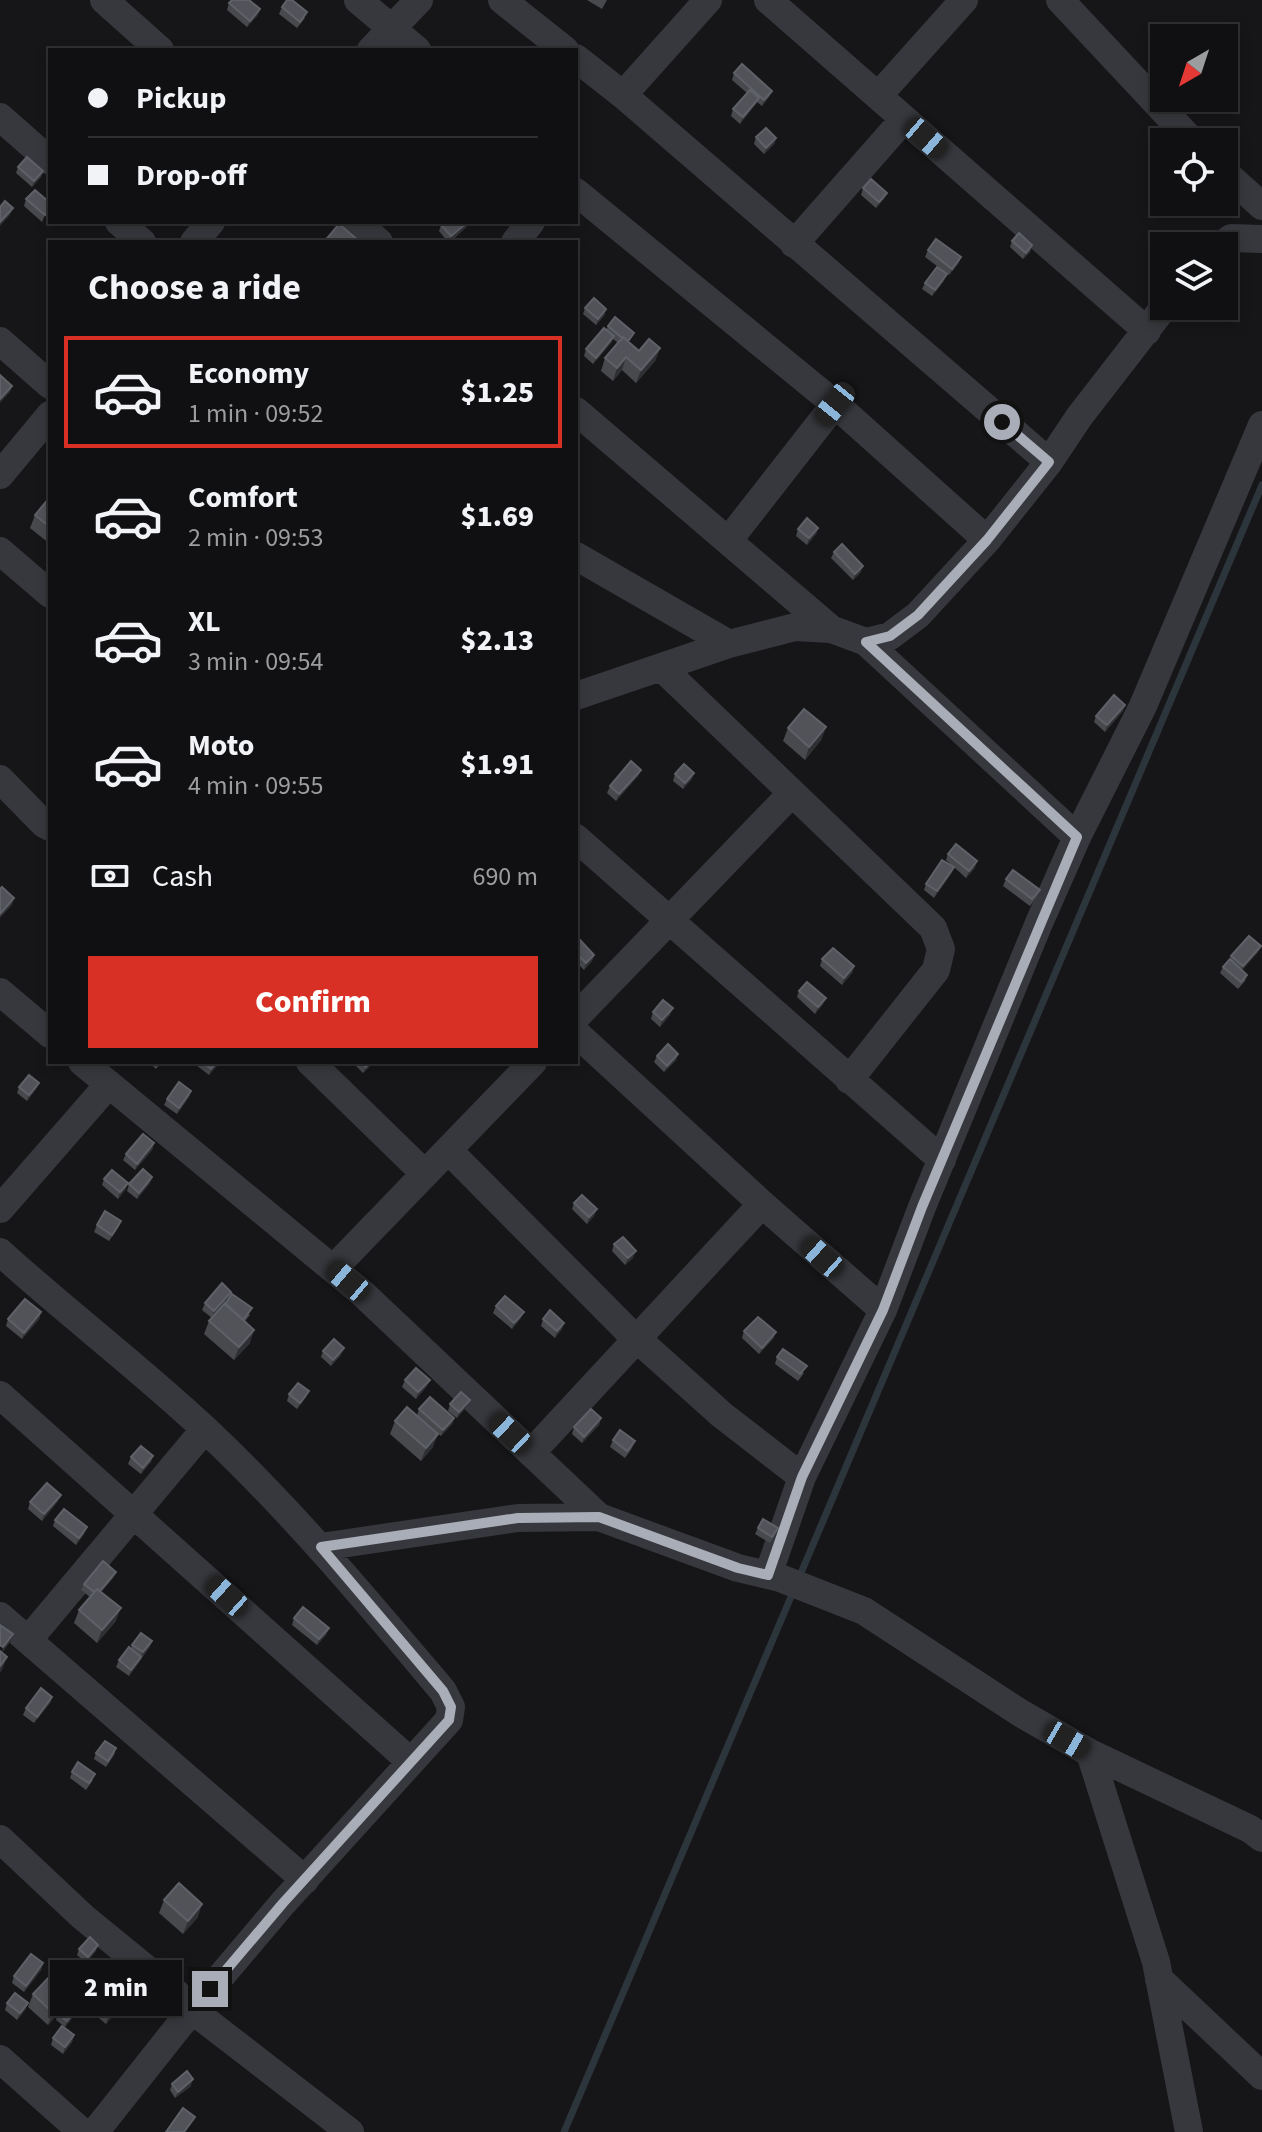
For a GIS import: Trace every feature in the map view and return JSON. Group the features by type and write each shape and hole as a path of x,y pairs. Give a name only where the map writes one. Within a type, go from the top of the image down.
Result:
{"street":[{"path":"104,0 158,48"},
{"path":"358,0 415,48"},
{"path":"373,48 419,0"},
{"path":"502,0 562,48"},
{"path":"623,95 708,0"},
{"path":"768,0 1147,331"},
{"path":"878,96 964,0"},
{"path":"1060,0 1180,128"},
{"path":"578,60 1049,462"},
{"path":"1,119 48,159"},
{"path":"794,244 904,119"},
{"path":"1238,185 1262,206"},
{"path":"578,194 835,404 987,540"},
{"path":"121,224 140,240"},
{"path":"196,240 209,224"},
{"path":"358,224 377,240"},
{"path":"517,240 529,224"},
{"path":"1238,238 1262,239"},
{"path":"866,642 890,636 918,615 987,540 1155,320"},
{"path":"0,341 48,383"},
{"path":"728,541 835,404"},
{"path":"578,413 831,629"},
{"path":"0,475 48,417"},
{"path":"768,1575 802,1477 883,1310 1077,837 1143,706 1262,425"},
{"path":"0,551 48,592"},
{"path":"578,557 729,644"},
{"path":"578,695 729,644 795,627 831,629 866,642 1077,837"},
{"path":"661,667 933,928 941,949 936,970 849,1080"},
{"path":"0,779 48,826"},
{"path":"580,1003 668,921 791,794"},
{"path":"578,840 942,1160"},
{"path":"0,992 48,1032"},
{"path":"578,1035 883,1310"},
{"path":"84,1064 333,1269 599,1517"},
{"path":"312,1064 425,1174"},
{"path":"333,1269 531,1064"},
{"path":"0,1209 109,1084"},
{"path":"448,1150 637,1339 722,1415 802,1477"},
{"path":"531,1453 762,1204"},
{"path":"0,1252 205,1429 321,1547 443,1691 451,1707 449,1720 192,2010 95,2132"},
{"path":"0,1395 411,1762"},
{"path":"29,1639 205,1429"},
{"path":"321,1547 518,1518 599,1517 864,1611 1022,1714 1090,1753 1250,1829 1262,1838"},
{"path":"0,1616 305,1880"},
{"path":"1090,1753 1159,1979 1189,2132"},
{"path":"0,1839 83,1917 176,1993 192,2010 350,2132"},
{"path":"1159,1979 1262,2076"},
{"path":"0,2059 82,2132"}],"building":[{"path":"232,0 249,0 260,9 250,21 229,3"},
{"path":"287,0 292,0 307,12 300,22 282,7"},
{"path":"742,64 772,91 764,100 734,73"},
{"path":"750,90 759,98 743,117 733,109"},
{"path":"766,128 776,138 766,148 756,137"},
{"path":"27,157 43,171 34,181 18,167"},
{"path":"871,179 887,193 879,202 863,188"},
{"path":"35,190 48,201 48,211 45,215 26,199"},
{"path":"5,201 13,208 0,222 0,207"},
{"path":"339,224 358,240 326,240"},
{"path":"442,224 466,224 451,236"},
{"path":"1019,233 1032,245 1026,253 1012,241"},
{"path":"936,239 961,257 952,269 928,250"},
{"path":"937,267 947,274 935,290 925,283"},
{"path":"594,298 606,309 598,319 585,308"},
{"path":"615,317 634,333 628,341 608,326"},
{"path":"604,328 614,336 596,358 586,349"},
{"path":"623,337 639,351 649,339 660,348 641,370 626,357 617,368 605,358"},
{"path":"0,375 12,386 0,399"},
{"path":"48,499 48,525 35,515"},
{"path":"807,518 818,528 809,538 798,529"},
{"path":"842,544 863,566 855,574 834,552"},
{"path":"1114,695 1125,705 1107,725 1096,716"},
{"path":"804,709 826,727 809,747 788,728"},
{"path":"631,761 641,770 619,794 610,786"},
{"path":"684,764 694,773 685,783 675,774"},
{"path":"956,844 977,861 969,871 948,854"},
{"path":"942,860 954,867 937,891 926,884"},
{"path":"1013,870 1040,890 1032,899 1006,879"},
{"path":"2,887 14,898 0,914 0,889"},
{"path":"1249,936 1261,946 1243,966 1231,956"},
{"path":"580,940 594,955 586,963 578,955"},
{"path":"833,948 854,966 844,978 822,959"},
{"path":"1230,959 1247,975 1241,982 1223,967"},
{"path":"807,982 826,998 818,1007 799,991"},
{"path":"663,1000 673,1008 662,1020 653,1012"},
{"path":"668,1044 678,1054 667,1066 657,1056"},
{"path":"29,1075 39,1083 29,1095 19,1087"},
{"path":"179,1082 191,1091 179,1108 167,1099"},
{"path":"143,1134 154,1143 137,1164 126,1154"},
{"path":"143,1169 152,1177 139,1193 129,1184"},
{"path":"112,1170 128,1183 120,1192 104,1179"},
{"path":"582,1195 597,1209 589,1217 574,1203"},
{"path":"105,1211 121,1221 112,1235 97,1225"},
{"path":"623,1237 636,1251 628,1258 614,1244"},
{"path":"222,1283 231,1292 214,1311 205,1303"},
{"path":"232,1294 252,1308 243,1320 225,1304"},
{"path":"505,1296 524,1312 514,1323 496,1306"},
{"path":"25,1299 41,1312 24,1333 8,1319"},
{"path":"225,1303 254,1330 239,1347 209,1321"},
{"path":"550,1310 564,1323 557,1331 543,1319"},
{"path":"758,1317 776,1332 762,1348 744,1331"},
{"path":"334,1339 344,1348 333,1360 323,1351"},
{"path":"783,1349 807,1366 800,1374 777,1357"},
{"path":"416,1368 430,1380 418,1392 405,1380"},
{"path":"298,1383 309,1391 300,1403 289,1394"},
{"path":"461,1392 470,1400 459,1412 450,1404"},
{"path":"430,1397 454,1418 443,1430 419,1409"},
{"path":"407,1407 438,1434 426,1448 395,1421"},
{"path":"591,1409 601,1418 584,1437 574,1427"},
{"path":"620,1430 635,1441 627,1451 613,1440"},
{"path":"141,1446 153,1456 143,1468 131,1457"},
{"path":"47,1483 61,1495 44,1514 30,1502"},
{"path":"64,1509 87,1527 79,1538 55,1520"},
{"path":"763,1519 778,1528 772,1537 758,1528"},
{"path":"103,1561 116,1572 100,1591 97,1589 94,1592 84,1584"},
{"path":"97,1589 121,1608 102,1630 79,1610"},
{"path":"303,1607 329,1628 319,1639 294,1618"},
{"path":"0,1625 13,1634 3,1647 0,1645"},
{"path":"141,1633 152,1641 143,1652 132,1645"},
{"path":"129,1647 141,1657 131,1670 119,1660"},
{"path":"0,1651 7,1657 0,1666"},
{"path":"41,1688 52,1697 37,1717 26,1708"},
{"path":"105,1741 116,1748 108,1761 96,1753"},
{"path":"78,1762 95,1774 89,1783 72,1772"},
{"path":"179,1883 202,1904 188,1921 164,1900"},
{"path":"90,1937 98,1945 88,1957 79,1949"},
{"path":"31,1954 43,1963 26,1986 14,1976"},
{"path":"54,1972 73,1989 52,2012 33,1994"},
{"path":"86,1980 117,2007 108,2017 85,1998 67,2021 58,2014"},
{"path":"15,1993 28,2003 20,2013 7,2003"},
{"path":"62,2026 74,2035 65,2047 53,2038"},
{"path":"187,2071 193,2079 178,2092 172,2084"},
{"path":"183,2108 195,2117 184,2132 166,2132"}],"waterway":[{"path":"798,1580 1262,485"},
{"path":"564,2132 793,1592"}],"route":[{"path":"210,1989 283,1903 449,1720 451,1707 443,1691 321,1547 518,1518 599,1517 738,1568 768,1575 802,1477 883,1310 922,1207 1077,837 866,642 890,636 918,615 987,540 1049,462 1002,422"}]}
